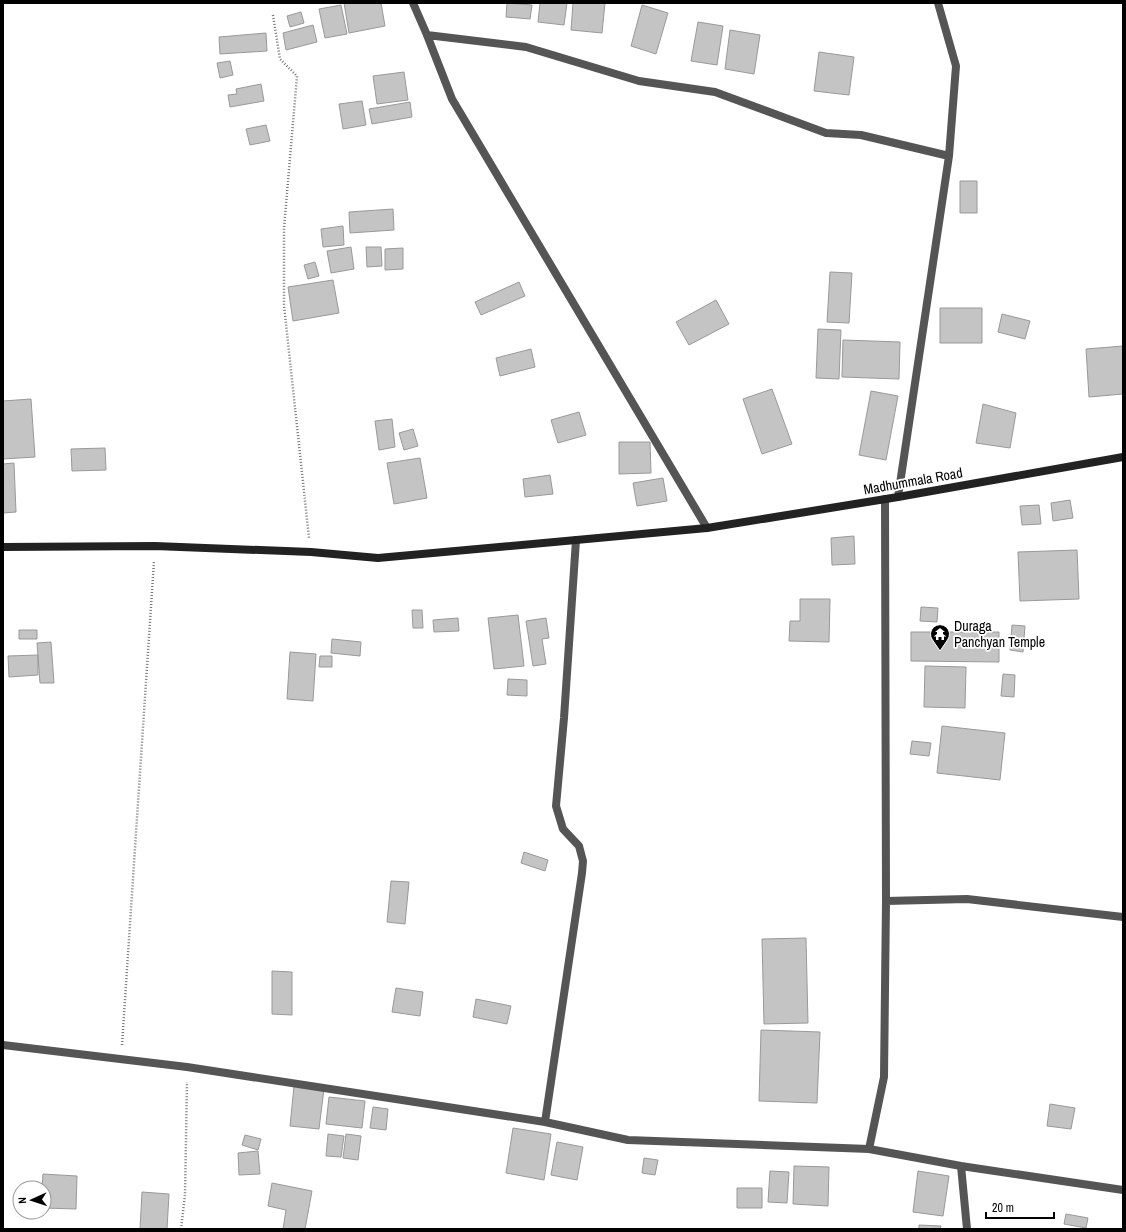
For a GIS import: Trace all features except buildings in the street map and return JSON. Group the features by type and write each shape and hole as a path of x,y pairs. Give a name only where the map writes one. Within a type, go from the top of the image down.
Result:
{"street":[{"path":"413,3 452,98 707,528"},
{"path":"898,497 949,156 956,66 938,3"},
{"path":"427,35 526,47 639,81 715,92 826,133 861,135 949,156"},
{"name":"Madhummala Road","path":"3,548 26,546 155,546 311,552 378,558 707,528 898,497 1123,457"},
{"path":"869,1149 884,1077 886,901 885,499"},
{"path":"545,1122 583,861 579,846 563,829 556,806 564,718 576,540"},
{"path":"886,901 967,899 1123,917"},
{"path":"3,1045 187,1067 545,1122 628,1140 869,1149 961,1166 1123,1190"},
{"path":"961,1166 967,1229"}],"path":[{"path":"272,15 280,59 296,76 284,228 284,305 311,552"},
{"path":"121,1059 155,546"},
{"path":"181,1229 185,1195 187,1067"}],"place":[{"name":"Duraga Panchyan Temple","path":"940,651"}]}
